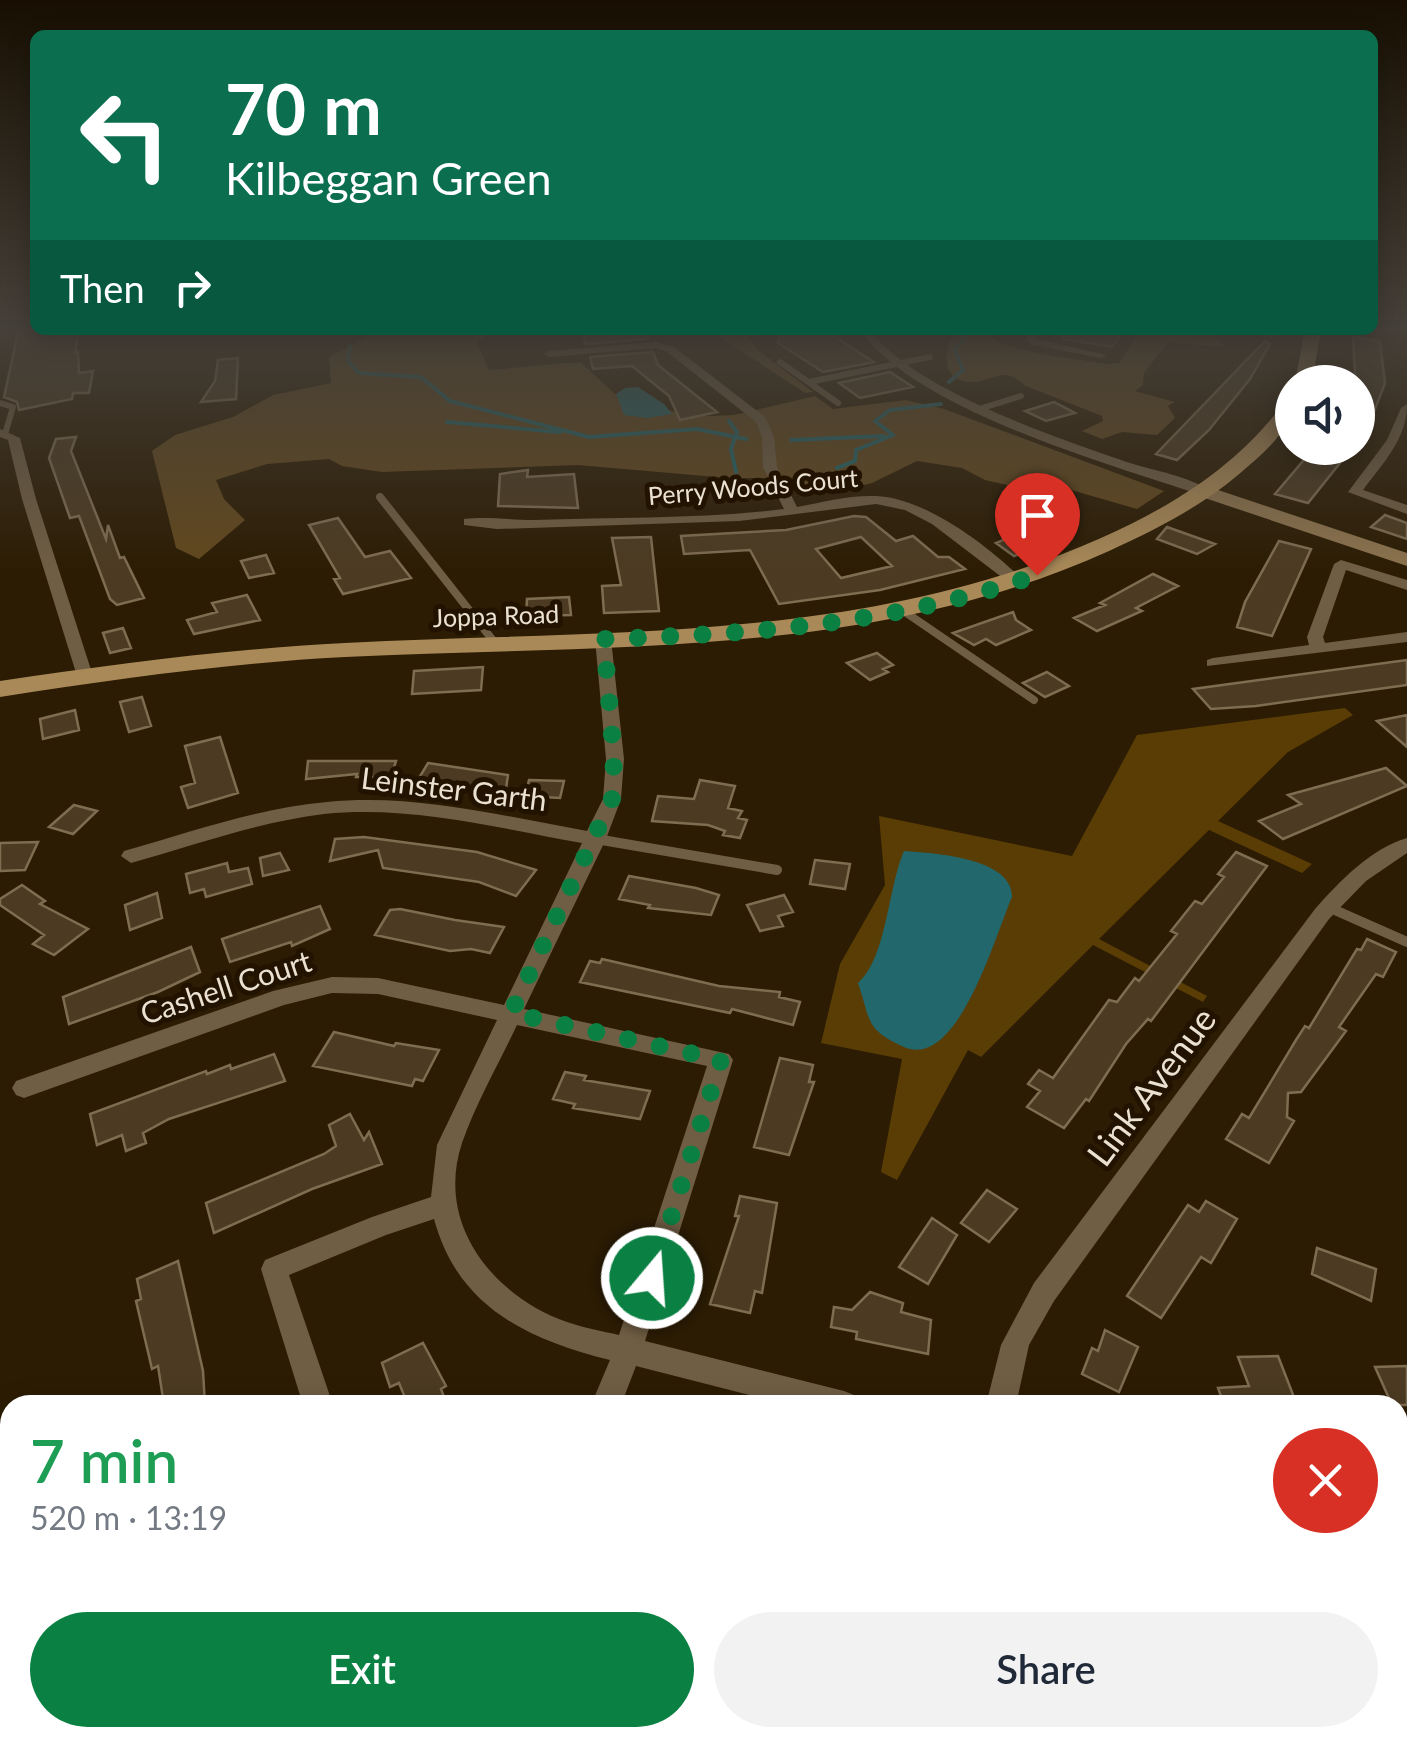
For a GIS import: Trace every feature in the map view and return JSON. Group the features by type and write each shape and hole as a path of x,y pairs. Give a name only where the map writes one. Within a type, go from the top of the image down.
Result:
{"main road":[{"name":"Joppa Road","path":"0,689 277,654 784,630 906,612 1017,582 1105,547 1203,491 1253,451 1275,424"},
{"path":"1203,491 1407,560"}],"street":[{"path":"748,409 762,420 768,437 770,467 793,512"},
{"path":"1405,504 1355,492 1393,440 1406,409"},
{"path":"976,410 1042,438 1203,491"},
{"path":"2,433 14,438 28,498 85,676"},
{"name":"Perry Woods Court","path":"469,522 536,524 793,512 867,500 913,507 1017,582"},
{"path":"1318,649 1315,636 1341,564 1407,585"},
{"path":"1213,663 1407,638"},
{"path":"604,639 615,780 596,839 449,1145 443,1205 451,1238 486,1291 531,1322 804,1395"},
{"name":"Leinster Garth","path":"131,856 279,816 350,806 415,809 596,839"},
{"name":"Link Avenue","path":"1002,1395 1005,1369 1025,1318 1327,906 1359,873 1407,844"},
{"name":"Cashell Court","path":"24,1088 267,1002 332,984 378,986 721,1060 628,1351"},
{"path":"315,1395 274,1269 380,1225 443,1205"},
{"path":"610,1395 628,1351"}],"lane":[{"path":"2,433 11,409"},
{"path":"380,497 495,643"},
{"path":"906,612 1034,700"},
{"path":"596,839 776,870"},
{"path":"1327,906 1407,942"}],"shaded area":[{"path":"247,409 668,409 686,417 734,415 758,409 945,409 1164,491 1137,509 1054,485 1020,488 985,480 962,468 917,461 872,483 800,490 786,478 728,478 578,465 382,472 342,466 329,459 267,464 216,480 224,499 245,520 199,559 176,548 152,451 175,435"},
{"path":"1085,409 1170,409 1175,418 1157,435 1122,432 1102,439 1082,431 1103,421 1102,416"},
{"path":"1345,708 1353,715 1288,752 1218,821 1312,864 1302,873 1209,830 1099,939 1207,996 1203,1002 1093,945 981,1057 968,1050 897,1180 881,1172 902,1059 821,1043 840,964 885,885 879,816 1072,856 1137,735"}],"water":[{"path":"622,409 668,409 672,414 647,418 624,415"},
{"path":"904,851 952,856 986,866 1009,884 1012,897 985,967 958,1020 941,1039 923,1049 904,1047 875,1029 858,983 868,972 881,940"}],"building":[{"path":"675,409 717,412 680,420"},
{"path":"1068,409 1075,413 1046,421 1025,411"},
{"path":"1199,409 1225,409 1177,460 1156,454"},
{"path":"76,437 71,451 106,539 108,525 120,558 124,557 144,598 117,605 110,599 79,516 70,518 49,458 56,439"},
{"path":"1300,465 1338,465 1308,503 1275,494"},
{"path":"528,470 527,477 574,474 578,508 498,506 500,474"},
{"path":"1385,515 1407,523 1407,539 1371,527"},
{"path":"866,517 896,541 913,536 938,557 949,557 965,569 880,590 779,604 750,550 684,554 681,536 786,530","holes":["861,537 892,566 841,578 816,549"]},
{"path":"338,518 365,557 390,551 411,578 343,594 334,579 340,578 309,525"},
{"path":"1045,522 1072,535 1014,556 996,543"},
{"path":"1167,527 1215,544 1197,554 1157,539"},
{"path":"651,537 659,611 604,613 602,586 621,585 612,538"},
{"path":"1279,541 1311,549 1272,636 1237,627 1245,602"},
{"path":"266,555 274,573 249,578 241,561"},
{"path":"1153,574 1178,586 1136,608 1142,611 1097,631 1074,618 1105,605 1100,603"},
{"path":"247,595 260,620 194,634 187,620 217,612 212,603"},
{"path":"569,597 571,615 526,616 527,599"},
{"path":"1013,612 1016,620 1031,630 996,645 986,639 974,645 953,633"},
{"path":"123,628 131,648 110,653 103,633"},
{"path":"877,653 893,665 883,669 888,672 870,680 847,663"},
{"path":"1407,660 1407,685 1256,706 1211,709 1193,689"},
{"path":"483,667 481,690 412,694 414,671"},
{"path":"1047,672 1069,686 1045,697 1023,683"},
{"path":"142,697 151,726 129,732 120,702"},
{"path":"75,710 79,730 43,739 40,719"},
{"path":"1407,715 1407,747 1377,721"},
{"path":"220,737 238,793 188,808 181,787 195,783 185,746"},
{"path":"308,761 396,761 391,777 356,777 357,774 306,779"},
{"path":"428,763 508,775 506,789 497,792 419,778"},
{"path":"1386,768 1407,786 1283,839 1259,821 1301,804 1288,795"},
{"path":"529,780 564,781 560,798 525,796"},
{"path":"700,780 735,786 728,808 742,811 738,818 747,820 740,838 723,835 725,831 708,825 652,821 658,796 694,799"},
{"path":"74,805 97,811 73,834 49,827"},
{"path":"364,837 477,852 536,870 516,896 479,882 383,868 378,850 330,861 335,839"},
{"path":"38,842 25,870 0,871 0,843"},
{"path":"1236,852 1267,866 1151,1021 1148,1019 1126,1044 1089,1101 1086,1099 1064,1128 1027,1107 1040,1091 1028,1084 1039,1070 1053,1078 1109,1000 1117,1002 1135,978 1139,981 1177,934 1171,931 1195,901 1202,904 1224,877 1218,874"},
{"path":"280,853 289,870 263,876 260,858"},
{"path":"815,860 850,864 845,889 810,884"},
{"path":"227,863 229,872 248,868 252,884 206,897 204,889 190,893 186,874"},
{"path":"629,876 719,895 711,915 648,908 650,905 619,899"},
{"path":"22,885 45,901 40,904 88,929 54,955 33,944 44,935 0,905 0,899"},
{"path":"157,893 162,918 130,930 125,905"},
{"path":"784,895 793,912 778,916 783,926 760,931 747,905"},
{"path":"320,906 330,929 292,946 291,942 230,962 222,939"},
{"path":"390,910 504,927 490,953 471,949 450,951 375,935"},
{"path":"1367,939 1396,952 1383,977 1376,974 1339,1027 1346,1031 1301,1092 1288,1093 1287,1117 1294,1121 1269,1163 1226,1139 1242,1114 1249,1118 1305,1026 1309,1028"},
{"path":"191,947 200,972 158,992 69,1024 63,997"},
{"path":"602,959 719,986 780,992 779,997 800,1002 793,1025 732,1009 730,1013 580,982 590,961 600,963"},
{"path":"334,1032 394,1046 396,1043 439,1050 423,1081 415,1079 412,1086 313,1066"},
{"path":"274,1054 285,1081 169,1119 143,1133 146,1143 126,1151 122,1135 97,1145 90,1114 206,1071 207,1074 230,1065 231,1069"},
{"path":"780,1058 813,1065 809,1082 814,1082 789,1155 754,1147"},
{"path":"565,1072 586,1076 584,1080 650,1091 640,1119 573,1108 575,1104 553,1099"},
{"path":"350,1114 364,1140 369,1132 382,1164 312,1189 214,1233 206,1203 324,1154 336,1146 329,1125"},
{"path":"987,1190 1017,1209 989,1242 961,1223"},
{"path":"740,1196 777,1203 762,1293 755,1291 750,1313 710,1304 739,1216 735,1216"},
{"path":"1206,1201 1237,1219 1211,1263 1201,1257 1161,1318 1127,1296 1188,1205 1199,1212"},
{"path":"932,1218 957,1235 928,1284 899,1267"},
{"path":"1317,1248 1376,1269 1371,1301 1312,1274"},
{"path":"178,1261 203,1371 204,1395 162,1395 158,1366 152,1369 136,1301 141,1299 137,1279"},
{"path":"870,1292 903,1303 901,1312 931,1320 928,1354 856,1339 857,1332 831,1327 834,1307 852,1310"},
{"path":"1105,1330 1138,1347 1119,1392 1082,1374 1092,1348 1098,1351"},
{"path":"423,1343 446,1386 441,1389 443,1395 404,1395 399,1383 390,1387 382,1363"},
{"path":"1278,1356 1293,1395 1220,1395 1218,1388 1249,1386 1238,1357"},
{"path":"1407,1366 1407,1395 1388,1395 1375,1367"}],"waterway":[{"path":"483,409 589,437 697,429 735,437"},
{"path":"837,468 855,461 856,450 893,435 875,421 894,409"},
{"path":"729,421 737,432 735,437"},
{"path":"447,422 560,432"},
{"path":"791,440 884,436"},
{"path":"735,437 746,439"},
{"path":"735,437 731,449 736,472"}],"route":[{"path":"652,1278 721,1060 511,1013 612,799 614,759 604,639 764,632 852,621 934,606 1037,575"}]}
